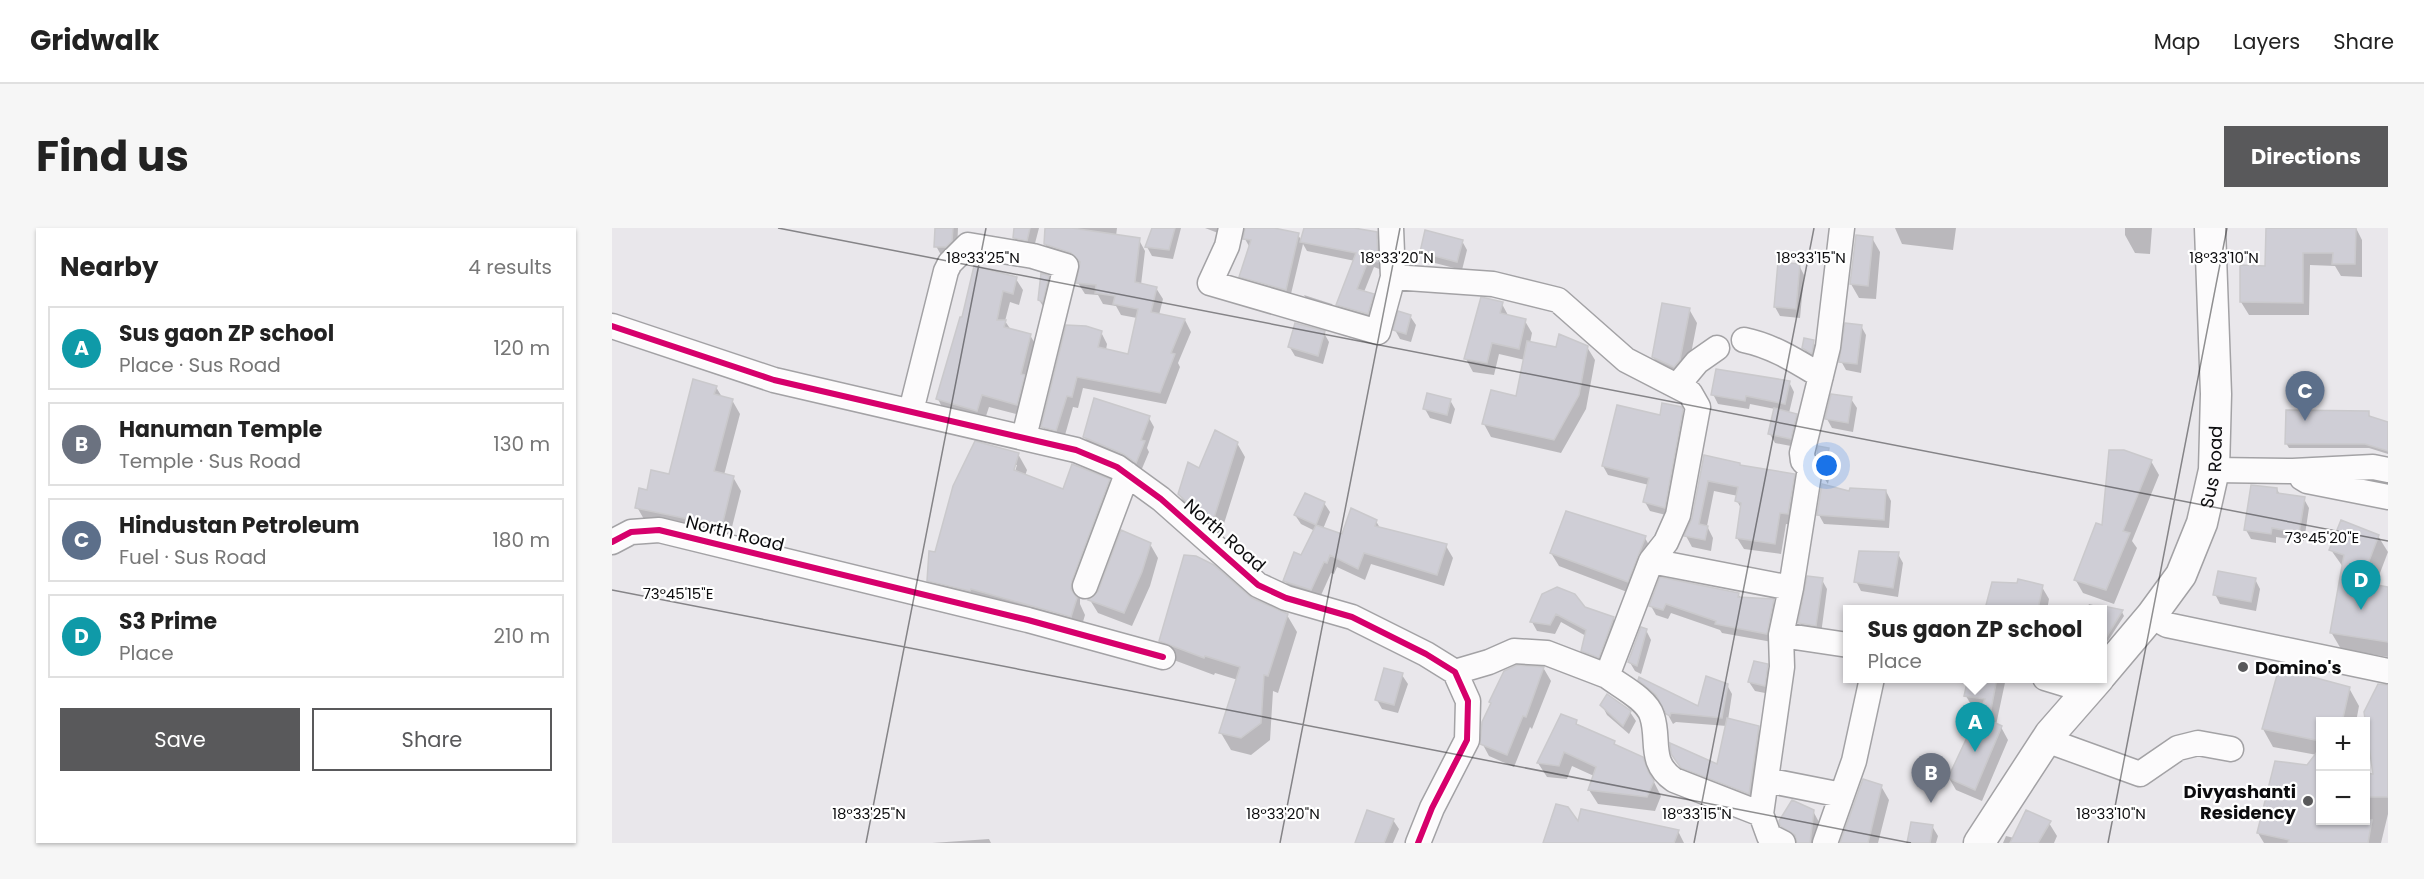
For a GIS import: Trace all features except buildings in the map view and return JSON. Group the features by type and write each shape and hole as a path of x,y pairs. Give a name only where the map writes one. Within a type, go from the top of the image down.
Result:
{"main road":[{"name":"Sus Road","path":"2107,669 2181,575 2202,523 2214,470 2216,394 2210,228"},
{"name":"Sus Road","path":"1979,843 2046,740 2095,683"}],"street":[{"path":"1231,228 1227,246 1210,284 1378,332 1393,277 1391,228"},
{"path":"1784,843 1769,836 1761,814 1782,667 1781,635 1791,588 1810,468 1803,461 1802,453 1828,347 1842,228"},
{"path":"911,411 946,271 969,236 1066,267 1024,437"},
{"path":"1393,277 1493,285 1558,300 1626,360 1690,393 1697,401 1698,407 1678,515 1666,542 1651,561 1607,676"},
{"name":"North Road","path":"612,326 774,380 1076,450 1117,466 1161,499 1258,585 1286,598 1352,617 1426,654 1455,672"},
{"path":"1744,340 1788,356 1821,376"},
{"path":"1677,386 1697,362 1718,348"},
{"path":"2214,470 2293,471 2373,467 2388,470"},
{"path":"2293,471 2307,481 2388,497"},
{"path":"1085,586 1126,474"},
{"name":"North Road","path":"612,542 631,532 659,530 1028,620 1163,657"},
{"path":"1651,561 1791,588"},
{"path":"2151,616 2167,626 2388,671"},
{"path":"1781,635 1843,644"},
{"path":"1418,843 1432,808 1467,740 1468,701 1455,672 1489,662 1514,651 1547,653 1607,676 1640,700 1652,715 1657,758 1662,770 1668,776 1761,814"},
{"path":"1468,701 1489,662"},
{"path":"1825,843 1854,760 1871,683"},
{"path":"2046,740 2140,774 2178,748 2198,743 2231,749"},
{"path":"1766,780 1842,795"}],"cycle path":[{"path":"612,326 774,380 1076,450 1117,467 1161,499 1258,585 1286,598 1352,617 1426,654 1455,672 1468,701 1467,740 1432,808 1418,843"},
{"path":"612,542 631,532 659,530 1028,620 1163,657"}],"place":[{"name":"Hindustan Petroleum","path":"2305,421"},
{"name":"S3 Prime","path":"2361,610"},
{"name":"Domino's","path":"2243,667"},
{"name":"Sus gaon ZP school","path":"1975,752"},
{"name":"Divyashanti Residency","path":"2308,801"},
{"name":"Hanuman Temple","path":"1931,803"}]}
